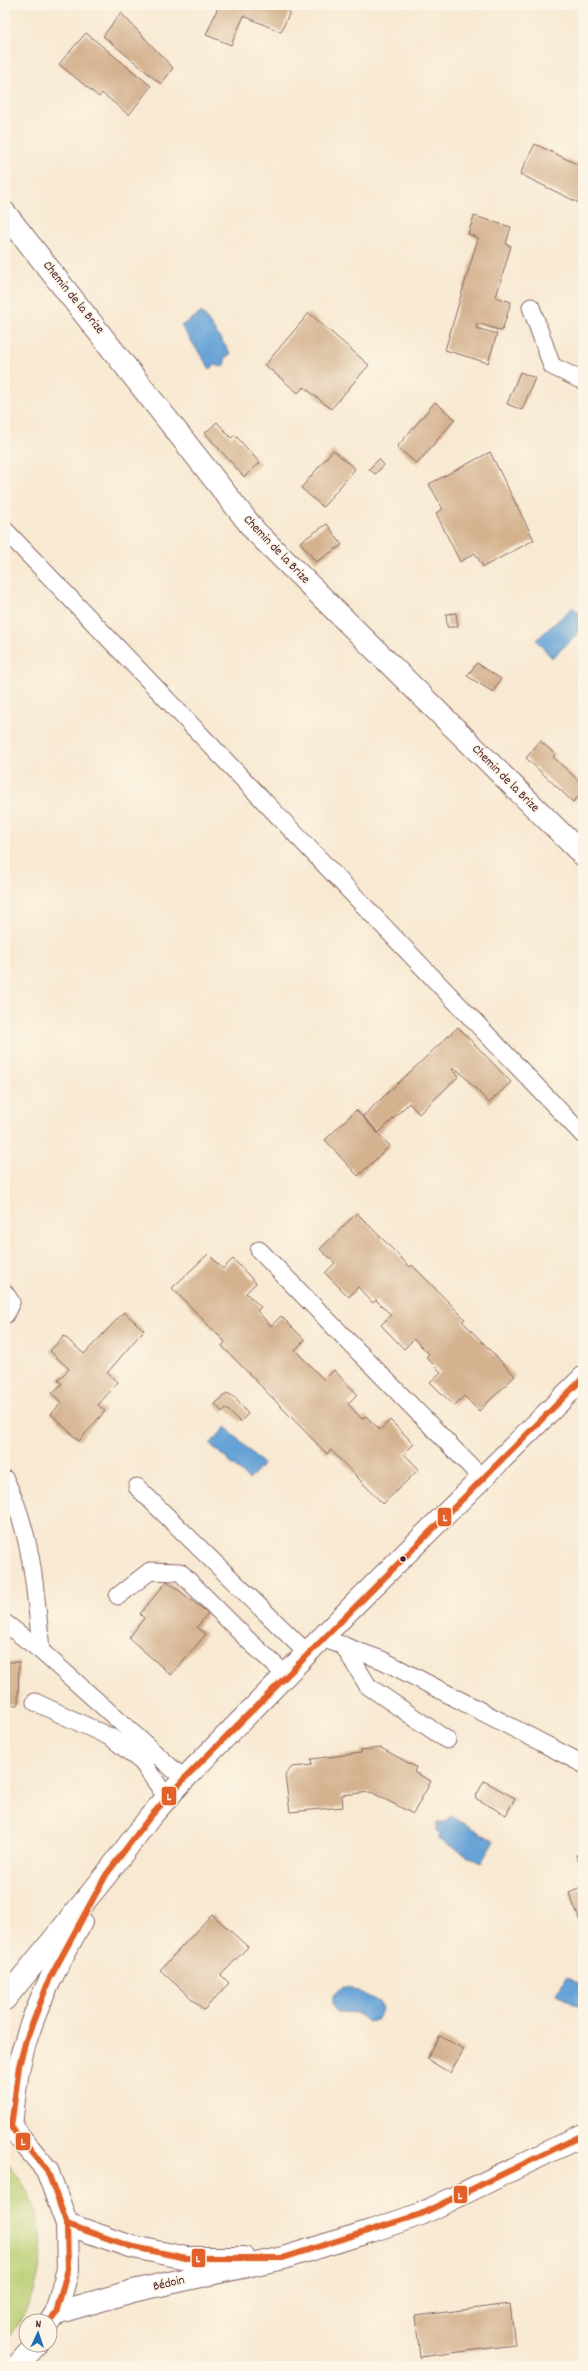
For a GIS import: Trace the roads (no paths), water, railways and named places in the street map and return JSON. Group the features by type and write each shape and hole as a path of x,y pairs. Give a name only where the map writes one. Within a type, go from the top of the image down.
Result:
{"main road":[{"name":"Chemin de la Brize","path":"5,213 255,531 583,855"},
{"path":"5,1998 167,1798 322,1638 583,1378"},
{"path":"55,2313 68,2269 67,2224 47,2170 8,2125 19,2066 26,2040 50,1978 106,1875"},
{"path":"67,2224 129,2246 186,2258 283,2258 420,2214 583,2135"},
{"name":"Bédoin","path":"58,2316 133,2292 283,2258"},
{"path":"17,2366 29,2353"}],"lane":[{"path":"531,308 552,366 583,381"},
{"path":"5,530 583,1135"},
{"path":"259,1250 482,1478"},
{"path":"5,1293 11,1302 5,1315"},
{"path":"5,1479 16,1500 34,1573 41,1651"},
{"path":"137,1487 307,1654"},
{"path":"118,1596 150,1571 180,1572 250,1642 286,1675"},
{"path":"5,1623 41,1651 184,1780"},
{"path":"322,1638 382,1660 583,1764"},
{"path":"343,1645 368,1686 447,1740"},
{"path":"35,1702 112,1738 142,1762 167,1798"}],"water":[{"path":"202,312 231,354 225,358 225,364 222,367 215,365 210,369 181,326"},
{"path":"573,607 583,617 583,629 552,658 536,640"},
{"path":"226,1427 263,1464 249,1480 210,1444"},
{"path":"451,1816 494,1841 481,1863 438,1839 440,1835 437,1832 437,1823 448,1821"},
{"path":"566,1977 583,1986 583,2008 557,1994"},
{"path":"344,1986 350,1987 379,2002 382,2010 377,2020 368,2022 357,2013 337,2012 333,2004 333,1997 340,1988"}]}
